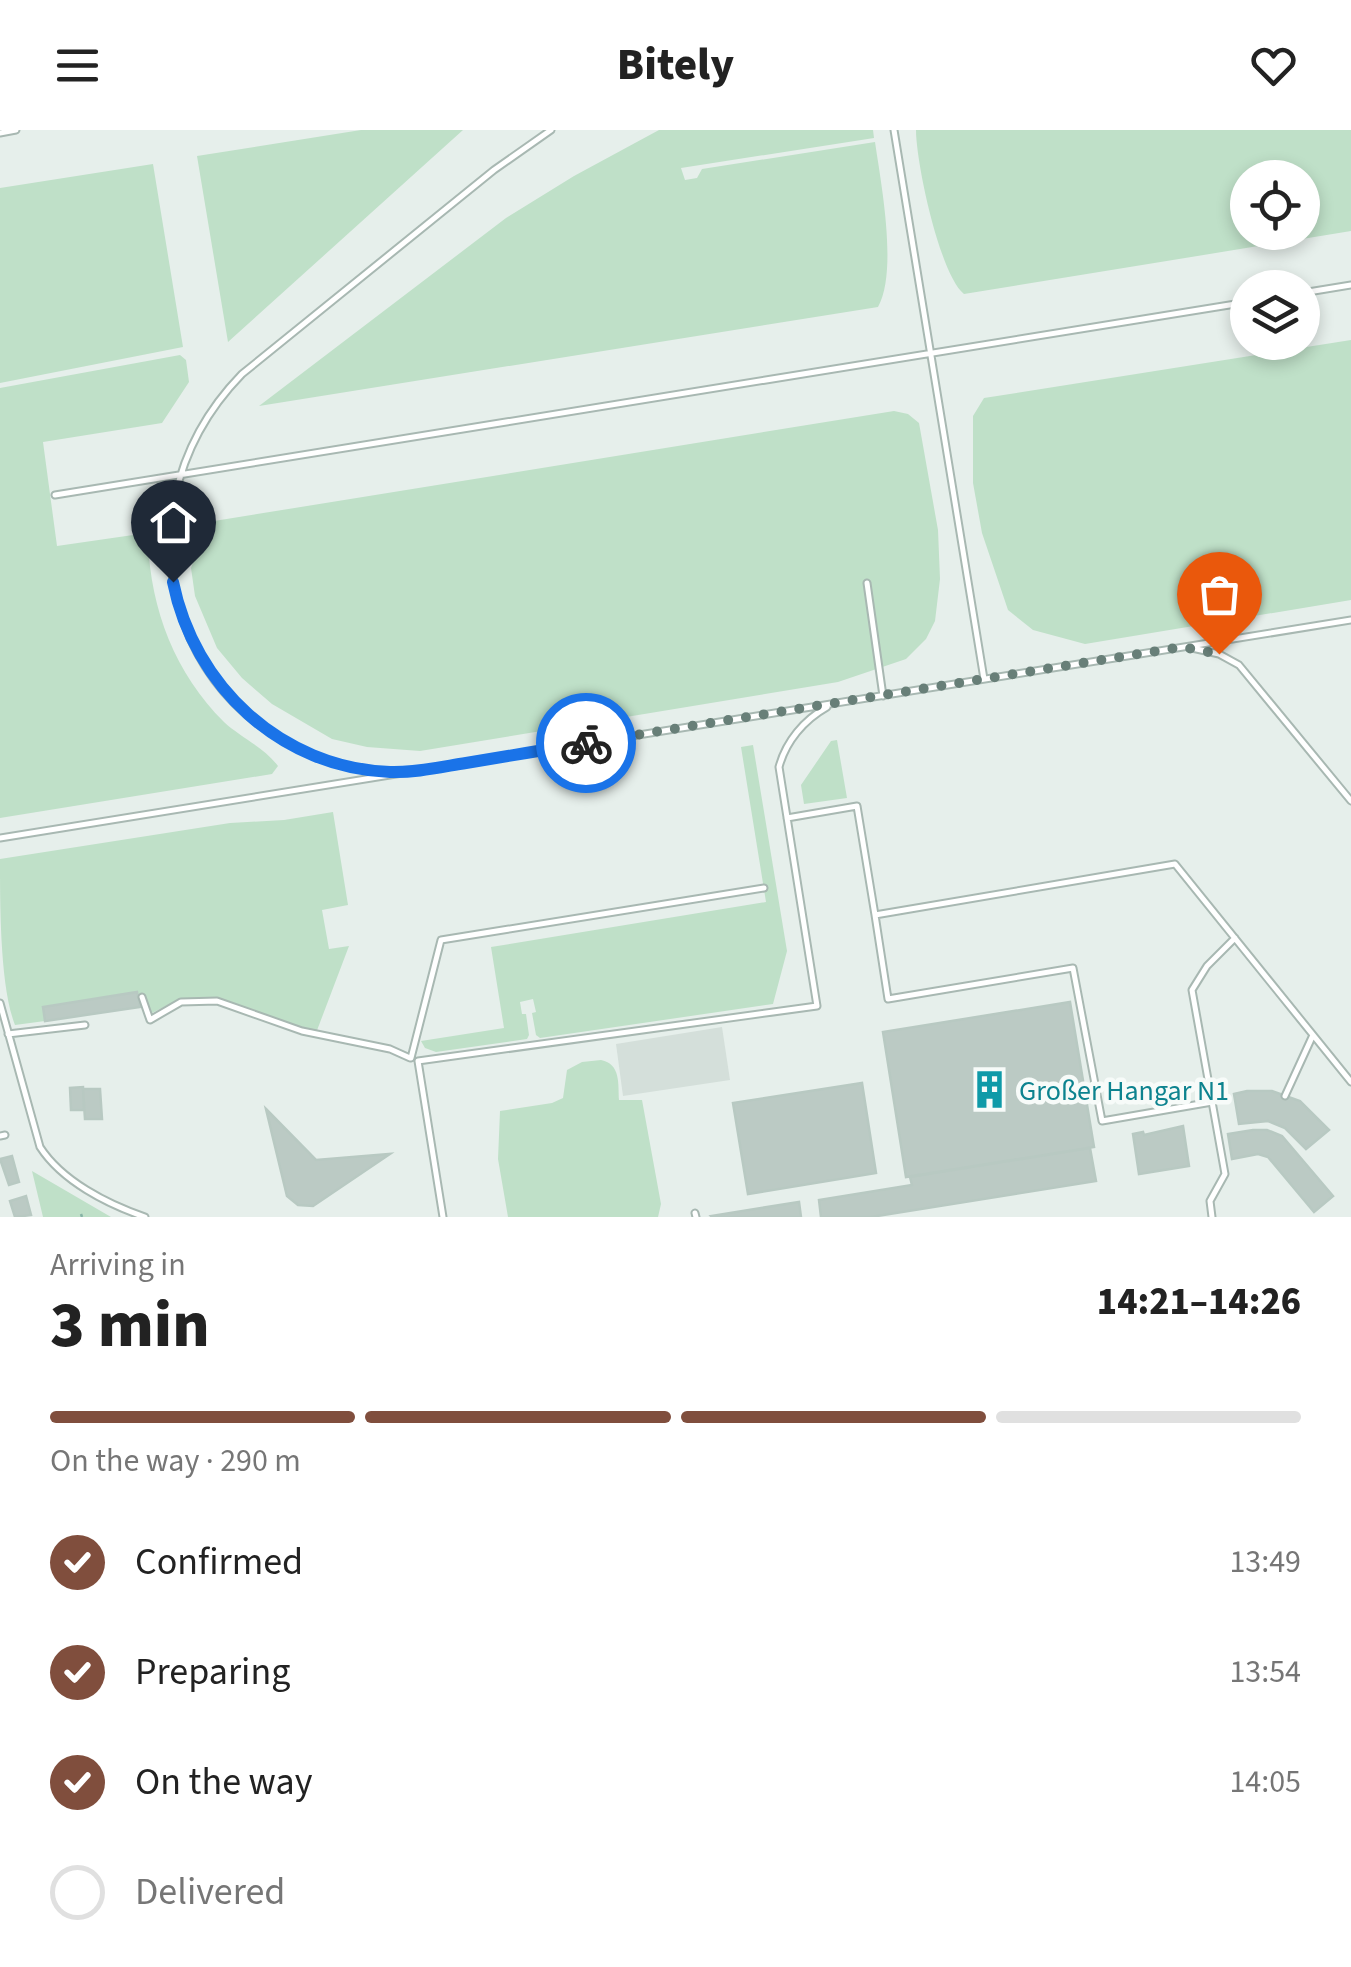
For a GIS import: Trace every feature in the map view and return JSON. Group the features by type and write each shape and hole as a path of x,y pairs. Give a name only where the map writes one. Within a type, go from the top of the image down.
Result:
{"lane":[{"path":"0,132 16,130"},
{"path":"408,772 359,769 300,749 258,723 214,678 187,632 173,582 170,524 180,474 207,416 242,374 494,170 551,130"},
{"path":"894,130 984,680"},
{"path":"1320,290 1351,286"},
{"path":"55,494 1230,305"},
{"path":"867,584 883,696"},
{"path":"0,838 1351,620"},
{"path":"1182,647 1206,650 1239,665 1351,801"},
{"path":"142,998 150,1020 182,1002 217,1002 302,1031 390,1050 414,1060 817,1006 779,767 783,752 814,714 840,702"},
{"path":"786,818 857,806 888,999 1073,968 1102,1121 1212,1102"},
{"path":"876,915 1176,864 1351,1082"},
{"path":"444,1217 414,1060 442,940 764,888"},
{"path":"1212,1217 1210,1201 1225,1174 1192,990 1207,966 1235,938"},
{"path":"0,1002 40,1148 65,1175 115,1205 145,1217"},
{"path":"8,1034 85,1026"},
{"path":"1285,1096 1313,1035"}],"shaded area":[{"path":"722,1027 730,1080 623,1096 616,1044"}],"green space":[{"path":"361,130 463,130 228,342 197,156"},
{"path":"659,130 873,130 874,138 681,168 685,180 697,178 702,169 875,142 887,250 884,291 878,307 259,406 506,218"},
{"path":"916,130 1351,130 1351,231 1320,236 1320,160 1230,160 1230,250 1234,250 964,294 946,265 925,191"},
{"path":"153,164 183,347 0,383 0,188"},
{"path":"1351,340 1351,600 1085,644 1033,630 1008,610 982,533 973,483 973,416 984,398 1230,359 1320,360 1320,345"},
{"path":"180,355 186,360 189,382 162,423 43,442 57,546 140,534 148,542 160,616 192,683 224,722 278,766 272,774 0,818 0,388"},
{"path":"894,411 908,414 919,423 938,530 940,579 935,621 926,639 906,659 838,682 420,751 367,747 332,739 272,704 242,678 217,648 195,596 191,568 208,522"},
{"path":"837,740 847,798 804,804 801,785 831,741"},
{"path":"753,745 787,951 773,1004 540,1038 532,1013 536,1012 533,999 520,1002 522,1014 526,1014 527,1039 436,1052 425,1048 421,1041 504,1028 491,947 766,902 741,747"},
{"path":"333,812 348,905 322,910 329,949 349,946 316,1033 222,999 180,999 150,1014 145,996 136,992 44,1007 45,1021 15,1025 4,968 0,859 230,823"},
{"path":"601,1060 615,1070 619,1100 642,1100 661,1204 658,1217 508,1217 498,1159 500,1111 563,1098 567,1070 582,1062"},
{"path":"32,1171 111,1217 43,1217"}],"building":[{"path":"137,992 140,1007 45,1021 43,1007"},
{"name":"Großer Hangar N1","path":"1070,1002 1094,1147 906,1177 883,1032"},
{"path":"862,1083 876,1173 748,1194 733,1103"},
{"path":"83,1087 84,1110 71,1110 70,1088"},
{"path":"83,1089 100,1089 102,1119 85,1119"},
{"path":"1272,1091 1300,1101 1329,1130 1306,1149 1285,1128 1268,1121 1239,1124 1234,1094"},
{"path":"266,1109 316,1160 390,1154 313,1206 298,1205 287,1196"},
{"path":"1183,1126 1189,1166 1139,1174 1133,1134"},
{"path":"1253,1130 1282,1136 1333,1196 1314,1212 1268,1157 1258,1154 1232,1159 1228,1134"},
{"path":"1090,1148 1096,1181 871,1217 821,1217 819,1200 912,1185 910,1177"},
{"path":"12,1156 19,1182 9,1185 0,1159"},
{"path":"26,1196 31,1215 15,1217 10,1201"},
{"path":"799,1202 801,1217 711,1216"}],"way so far":[{"path":"586,743 1182,647 1219,654"}],"place":[{"name":"Großer Hangar N1","path":"989,1090"}],"route":[{"path":"173,582 187,632 214,678 258,723 313,755 359,769 408,772 586,743"}]}
